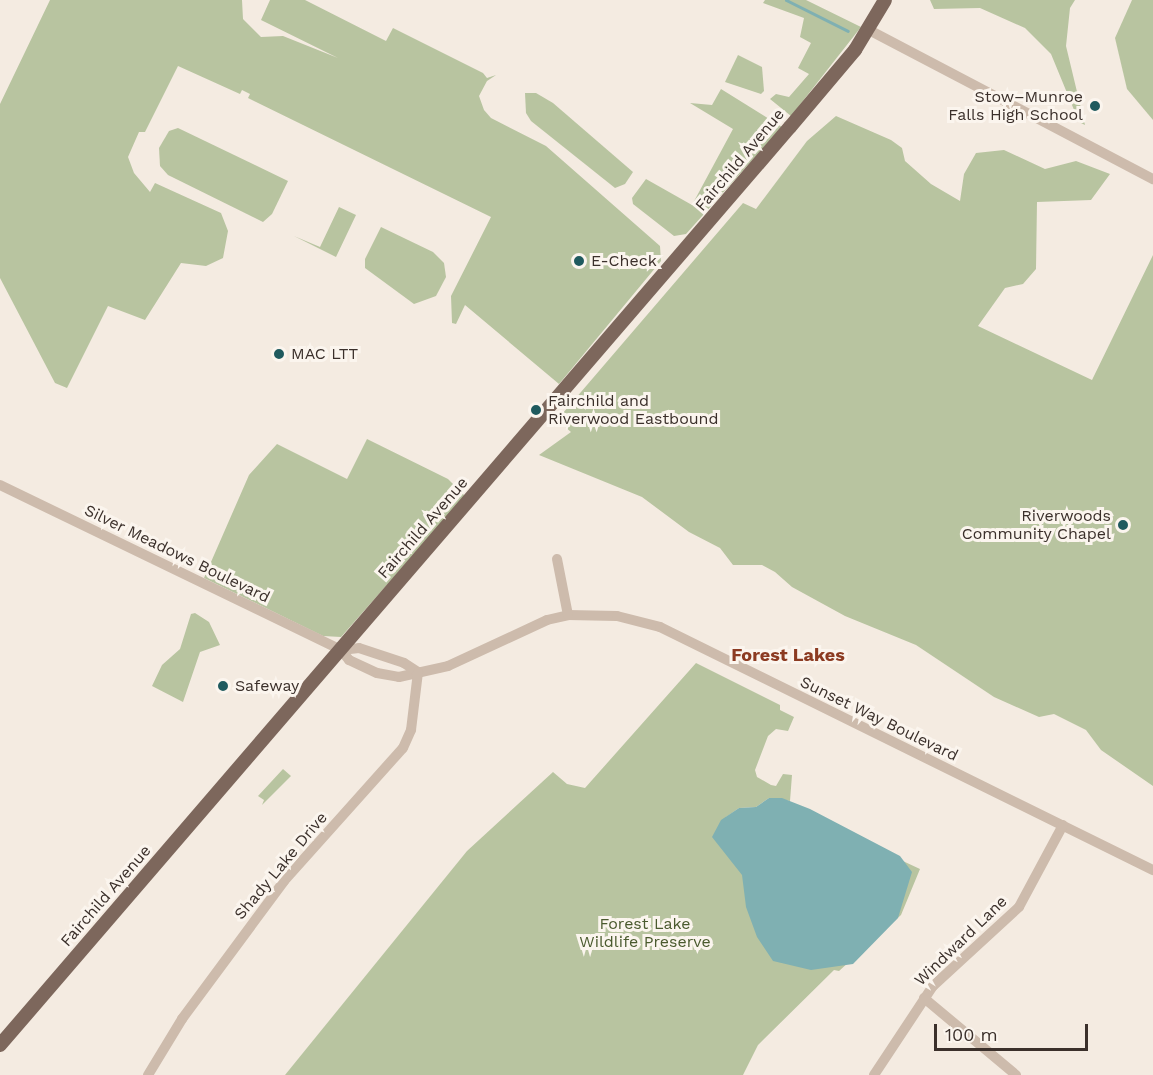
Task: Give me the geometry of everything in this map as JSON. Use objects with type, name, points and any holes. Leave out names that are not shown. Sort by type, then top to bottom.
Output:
[{"type":"main road","name":"Fairchild Avenue","points":[[0,1045],[869,30],[885,0]]},
{"type":"street","points":[[869,30],[1153,179]]},
{"type":"street","name":"Silver Meadows Boulevard","points":[[0,485],[340,650]]},
{"type":"street","points":[[557,559],[568,615]]},
{"type":"street","name":"Sunset Way Boulevard","points":[[418,672],[448,666],[547,620],[568,615],[617,616],[660,627],[1153,870]]},
{"type":"street","points":[[340,650],[359,648],[404,663],[418,672]]},
{"type":"street","name":"Shady Lake Drive","points":[[148,1075],[182,1019],[284,881],[403,748],[411,729],[418,672]]},
{"type":"street","name":"Windward Lane","points":[[874,1075],[924,998],[1019,907],[1063,825]]},
{"type":"street","points":[[924,998],[1016,1075]]},
{"type":"green space","points":[[50,0],[242,0],[243,19],[261,37],[283,36],[338,58],[261,20],[270,0],[305,0],[386,41],[393,28],[483,73],[487,78],[496,75],[487,81],[479,96],[484,110],[491,118],[546,146],[660,246],[661,261],[559,384],[465,305],[456,324],[452,323],[451,296],[491,217],[248,98],[250,94],[242,90],[240,94],[178,66],[145,132],[139,132],[128,157],[134,173],[150,192],[155,183],[221,213],[228,231],[223,258],[206,266],[181,263],[145,320],[108,306],[67,388],[55,383],[0,278],[0,104]]},
{"type":"green space","points":[[765,0],[806,0],[861,27],[791,116],[770,99],[776,94],[789,97],[809,74],[798,68],[811,43],[800,37],[804,18],[763,3]]},
{"type":"green space","points":[[930,0],[1075,0],[1070,8],[1066,46],[1085,125],[1079,122],[1051,54],[1025,28],[980,8],[934,9]]},
{"type":"green space","points":[[1132,0],[1153,0],[1153,120],[1127,89],[1115,38]]},
{"type":"green space","points":[[738,55],[762,67],[764,91],[761,94],[725,82]]},
{"type":"green space","points":[[721,89],[782,127],[686,234],[674,236],[633,204],[632,198],[646,179],[692,205],[733,129],[690,103],[712,105]]},
{"type":"green space","points":[[525,93],[536,93],[553,103],[633,172],[625,184],[615,188],[531,121],[526,113]]},
{"type":"green space","points":[[836,116],[891,140],[902,148],[905,161],[931,184],[960,201],[964,174],[976,153],[1004,150],[1045,169],[1076,161],[1110,174],[1091,200],[1037,202],[1036,269],[1023,284],[1005,288],[978,326],[1092,380],[1153,255],[1153,786],[1101,750],[1086,730],[1054,714],[1039,717],[994,697],[916,645],[845,616],[792,587],[775,572],[762,565],[733,565],[720,548],[689,532],[642,497],[539,455],[571,432],[557,420],[743,203],[756,209],[807,141]]},
{"type":"green space","points":[[178,128],[288,181],[272,214],[263,222],[168,175],[160,166],[159,148],[169,131]]},
{"type":"green space","points":[[339,207],[356,215],[336,257],[294,236],[320,247]]},
{"type":"green space","points":[[381,227],[433,252],[444,263],[446,277],[436,296],[414,304],[365,268],[365,259]]},
{"type":"green space","points":[[367,439],[448,479],[465,496],[341,637],[323,636],[204,578],[249,475],[277,444],[347,479]]},
{"type":"green space","points":[[195,613],[209,622],[220,645],[200,652],[183,702],[152,686],[162,665],[180,649],[191,614]]},
{"type":"green space","name":"Forest Lake Wildlife Preserve","points":[[696,663],[780,705],[780,710],[794,717],[788,731],[776,729],[768,736],[755,770],[757,777],[776,786],[783,774],[792,775],[790,801],[769,798],[756,807],[739,808],[726,817],[735,822],[772,800],[920,869],[901,915],[839,971],[834,970],[758,1045],[743,1075],[285,1075],[467,851],[553,772],[567,784],[585,788]]},
{"type":"green space","points":[[283,769],[291,776],[262,805],[264,800],[258,796]]},
{"type":"water","points":[[769,798],[782,798],[810,809],[900,856],[912,872],[898,918],[853,964],[811,970],[773,961],[757,937],[746,907],[742,875],[712,837],[721,820],[739,808],[756,807]]},
{"type":"waterway","points":[[786,0],[848,31]]},
{"type":"place","name":"Stow–Munroe Falls High School","points":[[1095,106]]},
{"type":"place","name":"E-Check","points":[[579,261]]},
{"type":"place","name":"MAC LTT","points":[[279,354]]},
{"type":"place","name":"Fairchild and Riverwood Eastbound","points":[[536,410]]},
{"type":"place","name":"Riverwoods Community Chapel","points":[[1123,525]]},
{"type":"place","name":"Safeway","points":[[223,686]]},
{"type":"district","name":"Forest Lakes","points":[[788,655]]}]
